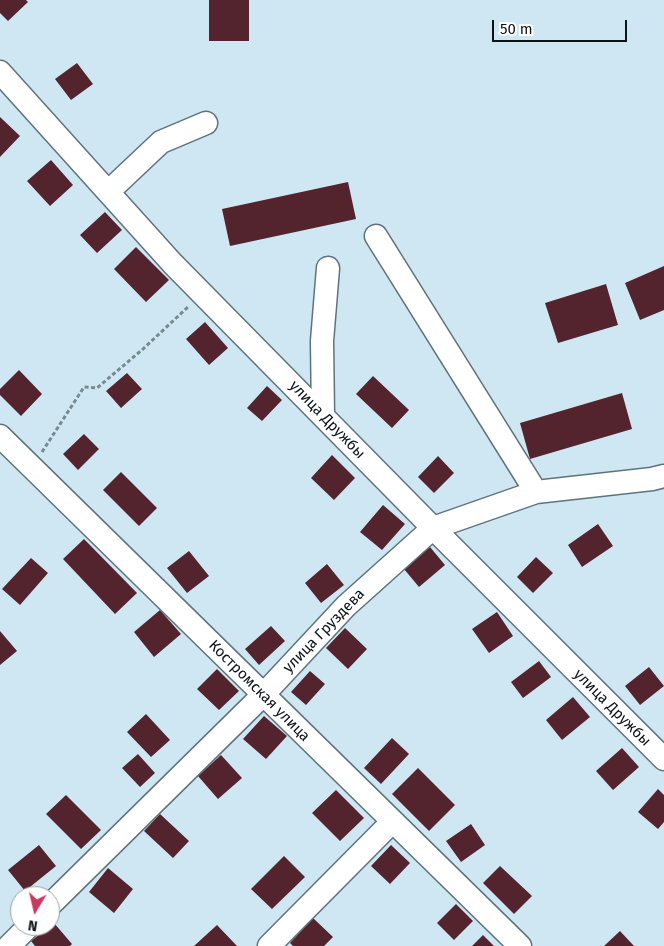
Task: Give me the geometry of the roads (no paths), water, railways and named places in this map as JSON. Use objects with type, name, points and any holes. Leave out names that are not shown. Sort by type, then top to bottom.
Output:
[{"type":"street","name":"улица Дружбы","points":[[0,72],[202,293],[664,759]]},
{"type":"street","points":[[108,192],[161,142],[206,123]]},
{"type":"street","points":[[376,236],[536,492]]},
{"type":"street","points":[[323,416],[322,341],[328,268]]},
{"type":"street","name":"Костромская улица","points":[[0,436],[520,946]]},
{"type":"street","name":"улица Груздева","points":[[60,895],[263,695],[346,606],[433,528],[536,492],[664,476]]},
{"type":"street","points":[[269,946],[392,822]]},
{"type":"street","points":[[9,946],[19,936]]}]
